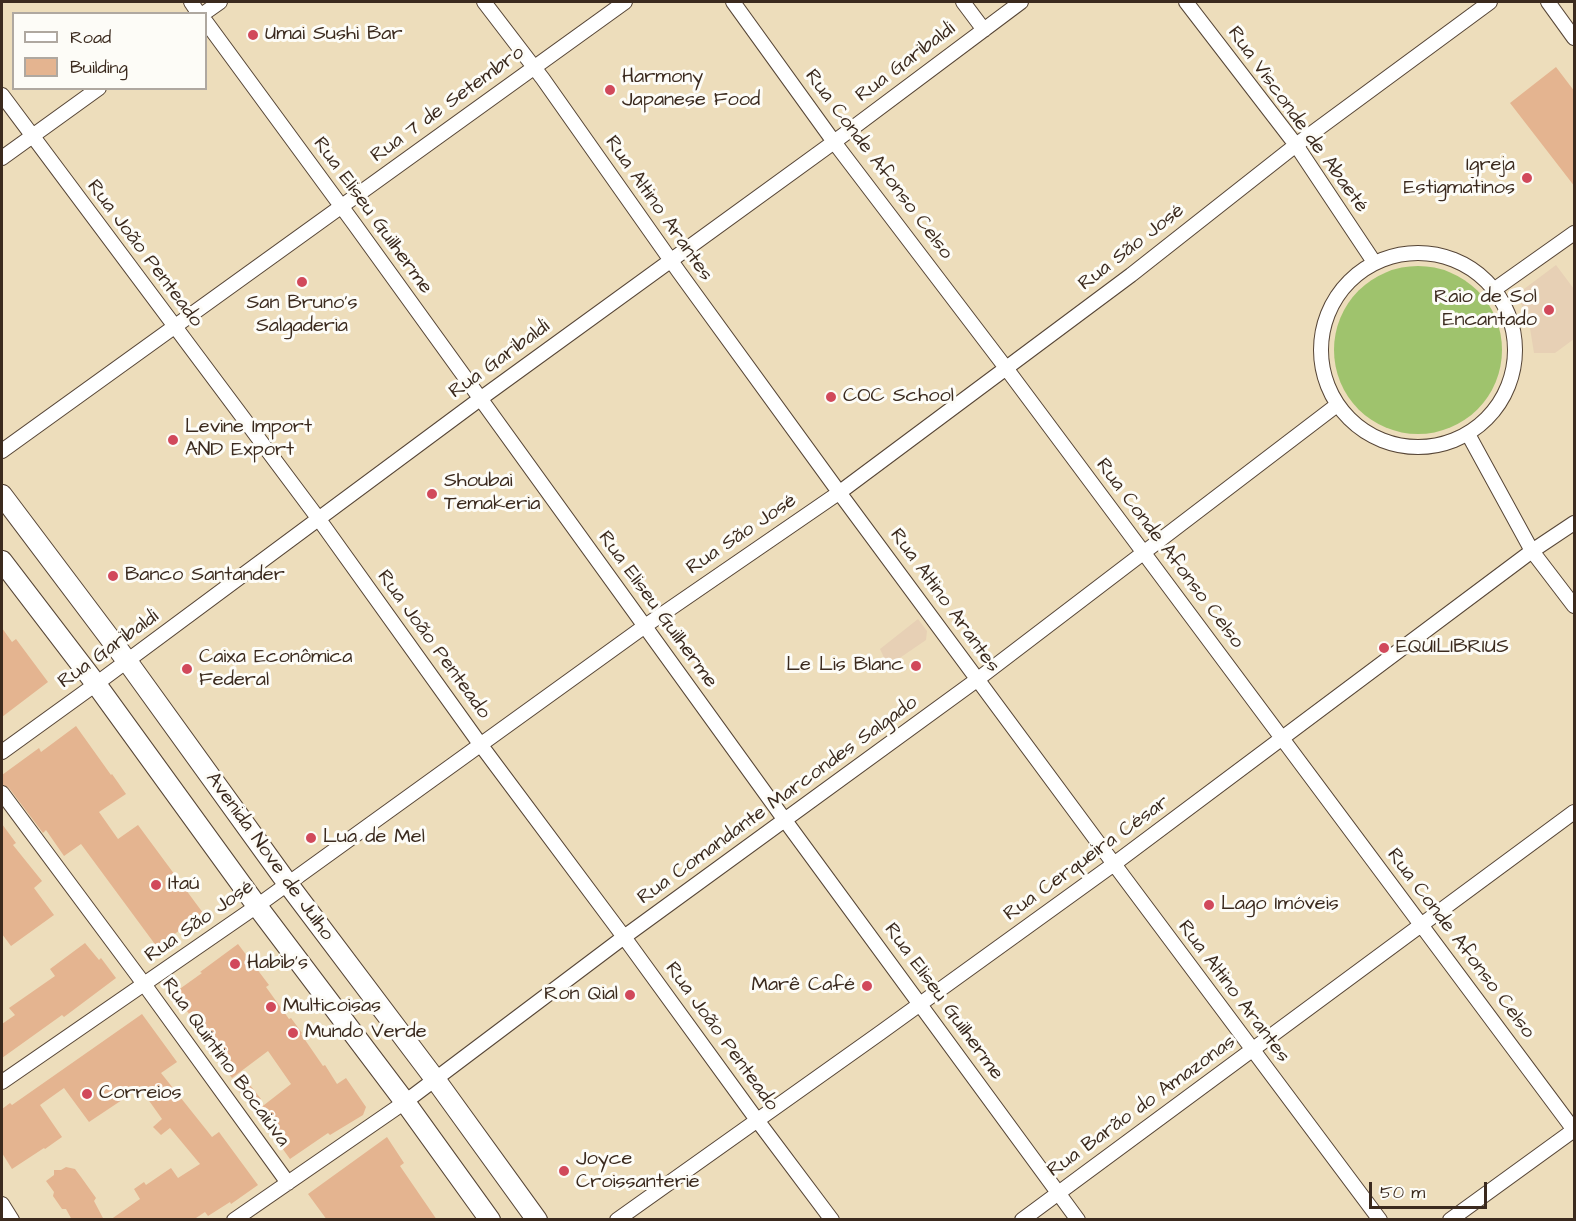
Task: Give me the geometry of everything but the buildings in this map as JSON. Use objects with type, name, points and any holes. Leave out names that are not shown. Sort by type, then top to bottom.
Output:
[{"type":"main road","name":"Avenida Nove de Julho","points":[[2,495],[127,661],[288,885],[435,1079],[537,1220]]},
{"type":"main road","name":"Avenida Nove de Julho","points":[[2,561],[96,684],[490,1220]]},
{"type":"street","points":[[204,12],[220,2]]},
{"type":"street","name":"Rua Altino Arantes","points":[[484,2],[840,492],[1380,1220]]},
{"type":"street","name":"Rua 7 de Setembro","points":[[2,452],[626,2]]},
{"type":"street","name":"Rua Conde Afonso Celso","points":[[733,2],[834,142],[1006,368],[1574,1130]]},
{"type":"street","points":[[963,2],[984,30]]},
{"type":"street","name":"Rua Garibaldi","points":[[2,752],[480,399],[834,142],[1021,2]]},
{"type":"street","name":"Rua Visconde de Abaeté","points":[[1186,2],[1296,145],[1374,262]]},
{"type":"street","name":"Rua São José","points":[[2,1082],[288,885],[645,626],[840,492],[1131,275],[1296,145],[1490,2]]},
{"type":"street","points":[[1548,2],[1575,38]]},
{"type":"street","name":"Rua Eliseu Guilherme","points":[[207,23],[1078,1220]]},
{"type":"street","points":[[2,158],[96,90]]},
{"type":"street","name":"Rua João Penteado","points":[[2,95],[318,518],[480,744],[832,1220]]},
{"type":"street","points":[[1495,289],[1575,233]]},
{"type":"street","points":[[1406,253],[1439,255],[1470,267],[1495,289],[1509,313],[1516,341],[1515,369],[1505,396],[1489,418],[1468,434],[1439,446],[1410,447],[1382,441],[1357,426],[1337,405],[1325,380],[1320,353],[1323,325],[1334,300],[1352,278],[1374,262],[1406,253]]},
{"type":"street","name":"Rua Comandante Marcondes Salgado","points":[[234,1220],[405,1102],[624,937],[978,679],[1337,405]]},
{"type":"street","points":[[1468,434],[1532,551],[1575,606]]},
{"type":"street","name":"Rua Cerqueira César","points":[[617,1220],[1114,864],[1532,551],[1575,523]]},
{"type":"street","name":"Rua Quintino Bocaiúva","points":[[2,793],[288,1183]]},
{"type":"street","name":"Rua Barão do Amazonas","points":[[1022,1220],[1575,812]]},
{"type":"street","points":[[1450,1220],[1574,1130]]},
{"type":"street","points":[[2,1204],[12,1220]]},
{"type":"shaded area","name":"Raio de Sol Encantado","points":[[1556,265],[1574,289],[1574,339],[1555,353],[1534,353],[1529,322],[1518,297],[1520,292]]},
{"type":"shaded area","points":[[918,619],[927,631],[926,640],[888,666],[880,649]]},
{"type":"green space","points":[[1418,266],[1434,267],[1450,272],[1478,290],[1496,318],[1501,334],[1501,366],[1496,382],[1478,410],[1450,428],[1434,433],[1418,434],[1402,433],[1386,428],[1358,410],[1340,382],[1335,366],[1334,350],[1335,334],[1340,318],[1358,290],[1386,272],[1402,267]]},
{"type":"place","name":"Umai Sushi Bar","points":[[253,35]]},
{"type":"place","name":"Harmony Japanese Food","points":[[610,90]]},
{"type":"place","name":"Igreja Estigmatinos","points":[[1527,178]]},
{"type":"place","name":"San Bruno's Salgaderia","points":[[302,282]]},
{"type":"place","name":"Raio de Sol Encantado","points":[[1549,310]]},
{"type":"place","name":"COC School","points":[[831,397]]},
{"type":"place","name":"Levine Import AND Export","points":[[173,440]]},
{"type":"place","name":"Shoubai Temakeria","points":[[432,494]]},
{"type":"place","name":"Banco Santander","points":[[113,576]]},
{"type":"place","name":"EQUILIBRIUS","points":[[1384,648]]},
{"type":"place","name":"Le Lis Blanc","points":[[916,666]]},
{"type":"place","name":"Caixa Econômica Federal","points":[[187,669]]},
{"type":"place","name":"Lua de Mel","points":[[311,838]]},
{"type":"place","name":"Itaú","points":[[156,885]]},
{"type":"place","name":"Lago Imóveis","points":[[1209,905]]},
{"type":"place","name":"Habib's","points":[[235,964]]},
{"type":"place","name":"Marê Café","points":[[867,986]]},
{"type":"place","name":"Ron Qial","points":[[630,995]]},
{"type":"place","name":"Multicoisas","points":[[271,1007]]},
{"type":"place","name":"Mundo Verde","points":[[293,1033]]},
{"type":"place","name":"Correios","points":[[87,1094]]},
{"type":"place","name":"Joyce Croissanterie","points":[[564,1171]]}]
